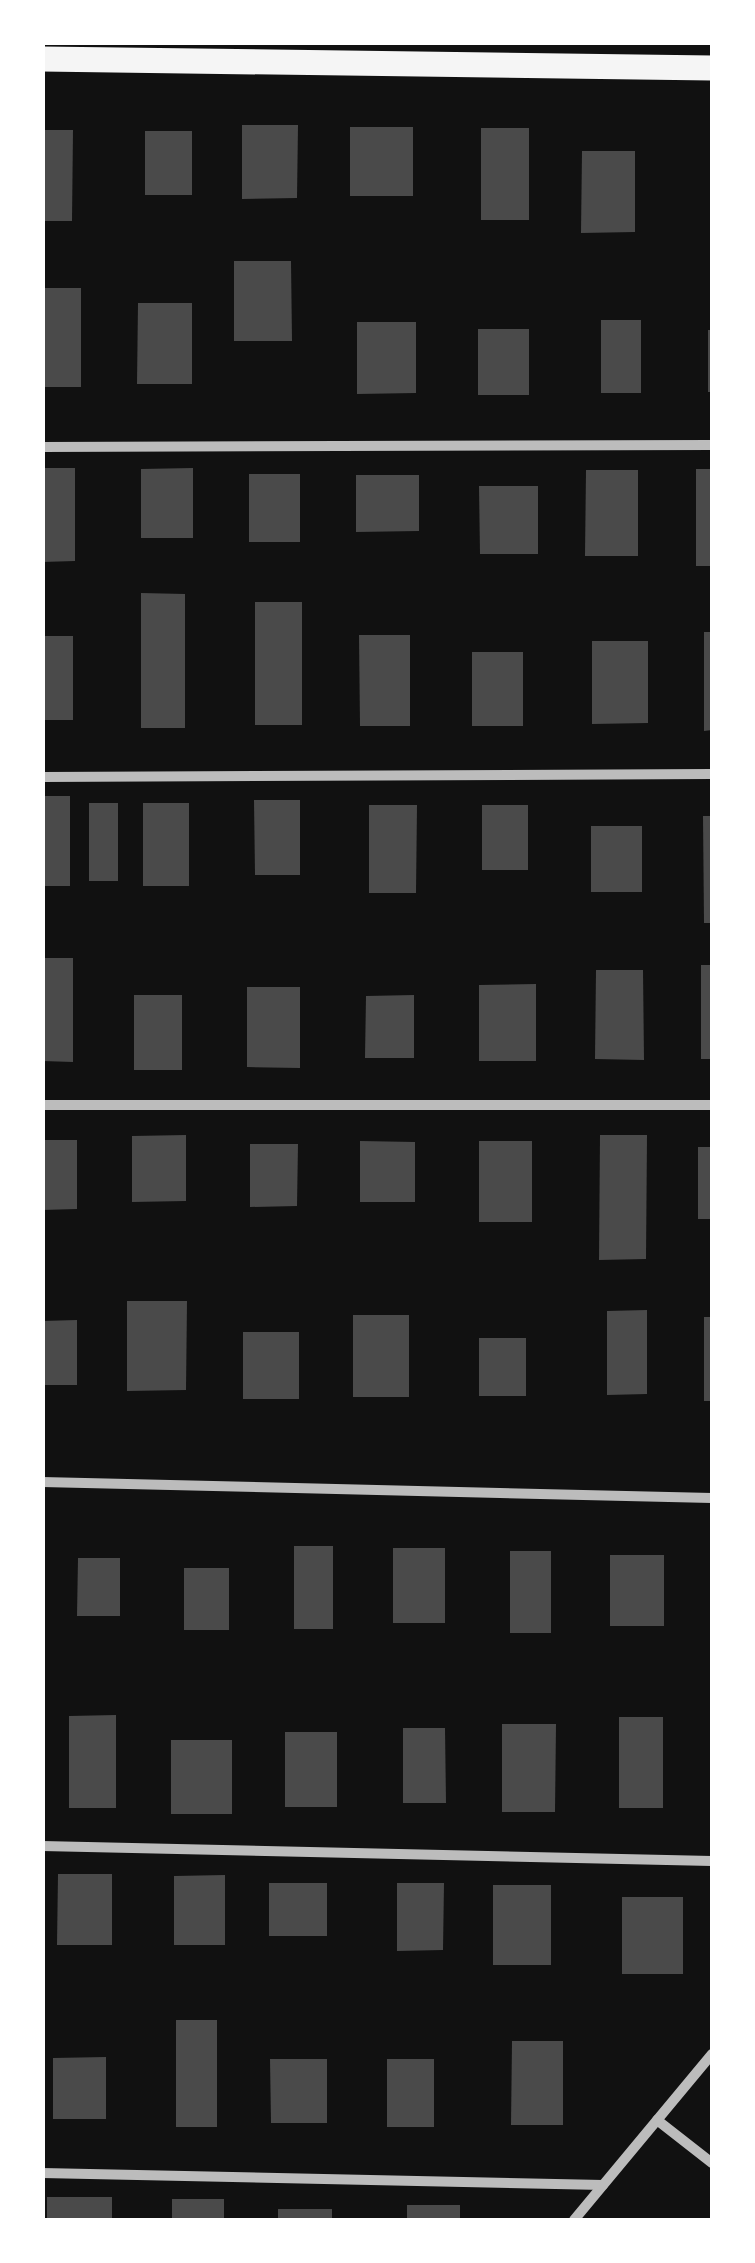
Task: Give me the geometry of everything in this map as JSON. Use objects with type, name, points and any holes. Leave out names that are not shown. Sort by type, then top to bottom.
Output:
[{"type":"main road","points":[[42,59],[712,68]]},
{"type":"street","points":[[42,447],[712,445]]},
{"type":"street","points":[[42,776],[712,774]]},
{"type":"street","points":[[42,1106],[712,1105]]},
{"type":"street","points":[[42,1482],[712,1498]]},
{"type":"street","points":[[42,1846],[712,1861]]},
{"type":"street","points":[[574,2220],[712,2054]]},
{"type":"street","points":[[658,2120],[712,2162]]},
{"type":"street","points":[[42,2174],[603,2185]]},
{"type":"building","points":[[242,125],[298,125],[297,198],[242,199]]},
{"type":"building","points":[[350,127],[413,127],[413,196],[350,196]]},
{"type":"building","points":[[481,128],[529,128],[529,220],[481,220]]},
{"type":"building","points":[[42,130],[73,130],[72,221],[42,221]]},
{"type":"building","points":[[145,131],[192,131],[192,195],[145,195]]},
{"type":"building","points":[[582,151],[635,151],[635,232],[581,233]]},
{"type":"building","points":[[234,261],[291,261],[292,341],[234,341]]},
{"type":"building","points":[[42,288],[81,288],[81,387],[42,387]]},
{"type":"building","points":[[138,303],[192,303],[192,384],[137,384]]},
{"type":"building","points":[[601,320],[641,320],[641,393],[601,393]]},
{"type":"building","points":[[357,322],[416,322],[416,393],[357,394]]},
{"type":"building","points":[[478,329],[529,329],[529,395],[478,395]]},
{"type":"building","points":[[708,330],[712,330],[712,392],[708,392]]},
{"type":"building","points":[[42,468],[75,468],[75,561],[42,562]]},
{"type":"building","points":[[193,468],[193,538],[141,538],[141,469]]},
{"type":"building","points":[[696,469],[712,469],[712,566],[696,566]]},
{"type":"building","points":[[586,470],[638,470],[638,556],[585,556]]},
{"type":"building","points":[[249,474],[300,474],[300,542],[249,542]]},
{"type":"building","points":[[356,475],[419,475],[419,531],[356,532]]},
{"type":"building","points":[[479,486],[538,486],[538,554],[480,554]]},
{"type":"building","points":[[141,593],[185,594],[185,728],[141,728]]},
{"type":"building","points":[[255,602],[302,602],[302,725],[255,725]]},
{"type":"building","points":[[704,632],[712,632],[712,730],[704,731]]},
{"type":"building","points":[[359,635],[410,635],[410,726],[360,726]]},
{"type":"building","points":[[42,636],[73,636],[73,720],[42,720]]},
{"type":"building","points":[[592,641],[648,641],[648,723],[592,724]]},
{"type":"building","points":[[472,652],[523,652],[523,726],[472,726]]},
{"type":"building","points":[[42,796],[70,796],[70,886],[42,886]]},
{"type":"building","points":[[254,800],[300,800],[300,875],[255,875]]},
{"type":"building","points":[[89,803],[118,803],[118,881],[89,881]]},
{"type":"building","points":[[143,803],[189,803],[189,886],[143,886]]},
{"type":"building","points":[[369,805],[417,805],[416,893],[369,893]]},
{"type":"building","points":[[482,805],[528,805],[528,870],[482,870]]},
{"type":"building","points":[[703,816],[712,816],[712,923],[704,923]]},
{"type":"building","points":[[591,826],[642,826],[642,892],[591,892]]},
{"type":"building","points":[[42,958],[73,958],[73,1062],[42,1061]]},
{"type":"building","points":[[701,965],[712,965],[712,1059],[701,1059]]},
{"type":"building","points":[[596,970],[643,970],[644,1060],[595,1059]]},
{"type":"building","points":[[536,984],[536,1061],[479,1061],[479,985]]},
{"type":"building","points":[[247,987],[300,987],[300,1068],[247,1067]]},
{"type":"building","points":[[134,995],[182,995],[182,1070],[134,1070]]},
{"type":"building","points":[[414,995],[414,1058],[365,1058],[366,996]]},
{"type":"building","points":[[186,1135],[186,1201],[132,1202],[132,1136]]},
{"type":"building","points":[[600,1135],[647,1135],[646,1259],[599,1260]]},
{"type":"building","points":[[42,1140],[77,1140],[77,1209],[42,1210]]},
{"type":"building","points":[[360,1141],[415,1142],[415,1202],[360,1202]]},
{"type":"building","points":[[479,1141],[532,1141],[532,1222],[479,1222]]},
{"type":"building","points":[[250,1144],[298,1144],[297,1206],[250,1207]]},
{"type":"building","points":[[698,1147],[712,1147],[712,1219],[698,1219]]},
{"type":"building","points":[[127,1301],[187,1301],[186,1390],[127,1391]]},
{"type":"building","points":[[647,1310],[647,1394],[607,1395],[607,1311]]},
{"type":"building","points":[[353,1315],[409,1315],[409,1397],[353,1397]]},
{"type":"building","points":[[704,1317],[712,1317],[712,1401],[704,1401]]},
{"type":"building","points":[[77,1320],[77,1385],[42,1385],[42,1321]]},
{"type":"building","points":[[243,1332],[299,1332],[299,1399],[243,1399]]},
{"type":"building","points":[[479,1338],[526,1338],[526,1396],[479,1396]]},
{"type":"building","points":[[294,1546],[333,1546],[333,1629],[294,1629]]},
{"type":"building","points":[[393,1548],[445,1548],[445,1623],[393,1623]]},
{"type":"building","points":[[510,1551],[551,1551],[551,1633],[510,1633]]},
{"type":"building","points":[[610,1555],[664,1555],[664,1626],[610,1626]]},
{"type":"building","points":[[78,1558],[120,1558],[120,1616],[77,1616]]},
{"type":"building","points":[[184,1568],[229,1568],[229,1630],[184,1630]]},
{"type":"building","points":[[116,1715],[116,1808],[69,1808],[69,1716]]},
{"type":"building","points":[[619,1717],[663,1717],[663,1808],[619,1808]]},
{"type":"building","points":[[502,1724],[556,1724],[555,1812],[502,1812]]},
{"type":"building","points":[[403,1728],[445,1728],[446,1803],[403,1803]]},
{"type":"building","points":[[285,1732],[337,1732],[337,1807],[285,1807]]},
{"type":"building","points":[[171,1740],[232,1740],[232,1814],[171,1814]]},
{"type":"building","points":[[58,1874],[112,1874],[112,1945],[57,1945]]},
{"type":"building","points":[[225,1875],[225,1945],[174,1945],[174,1876]]},
{"type":"building","points":[[269,1883],[327,1883],[327,1936],[269,1936]]},
{"type":"building","points":[[397,1883],[444,1883],[443,1950],[397,1951]]},
{"type":"building","points":[[493,1885],[551,1885],[551,1965],[493,1965]]},
{"type":"building","points":[[622,1897],[683,1897],[683,1974],[622,1974]]},
{"type":"building","points":[[176,2020],[217,2020],[217,2127],[176,2127]]},
{"type":"building","points":[[512,2041],[563,2041],[563,2125],[511,2125]]},
{"type":"building","points":[[106,2057],[106,2119],[53,2119],[53,2058]]},
{"type":"building","points":[[270,2059],[327,2059],[327,2123],[271,2123]]},
{"type":"building","points":[[387,2059],[434,2059],[434,2127],[387,2127]]},
{"type":"building","points":[[47,2197],[112,2197],[112,2220],[47,2220]]},
{"type":"building","points":[[172,2199],[224,2199],[224,2220],[172,2220]]},
{"type":"building","points":[[407,2205],[460,2205],[460,2220],[407,2220]]},
{"type":"building","points":[[278,2209],[332,2209],[332,2220],[278,2220]]}]
